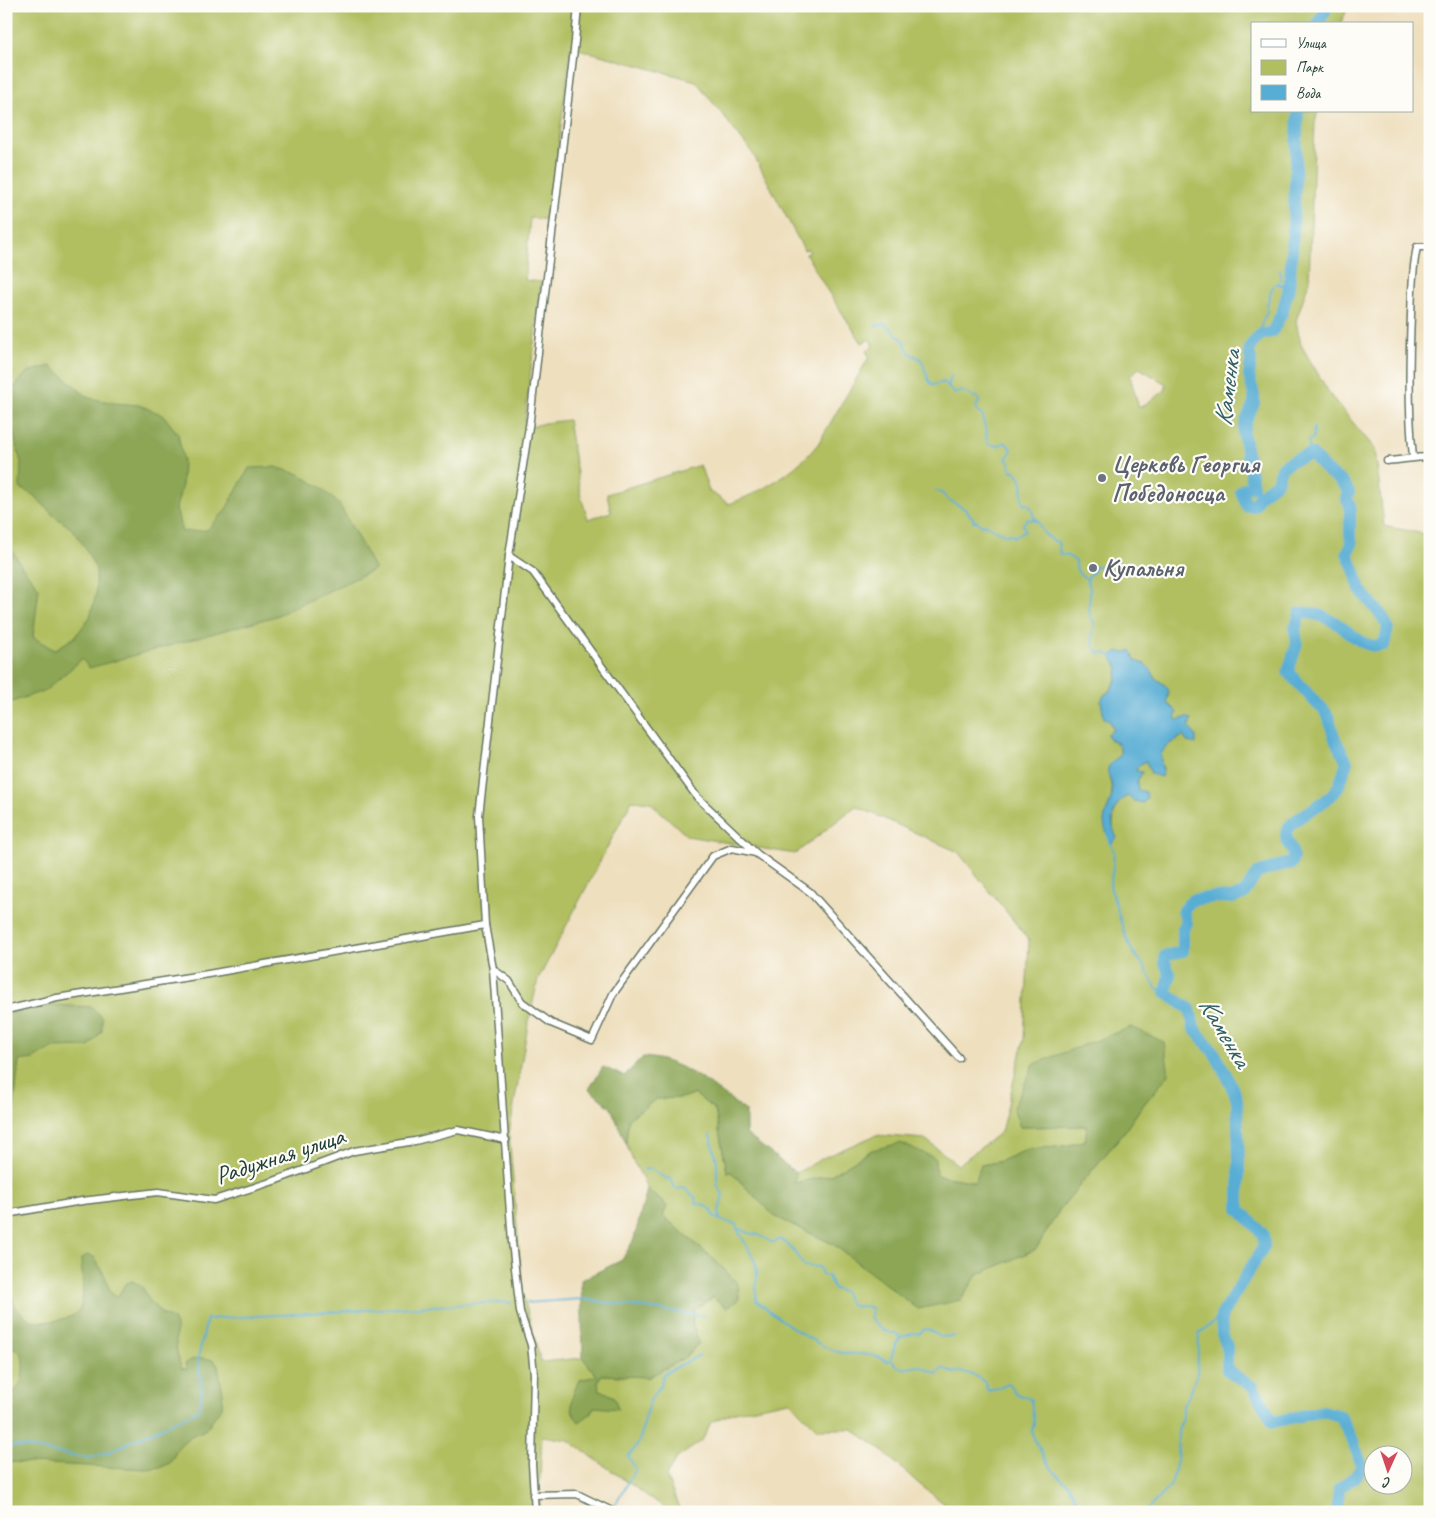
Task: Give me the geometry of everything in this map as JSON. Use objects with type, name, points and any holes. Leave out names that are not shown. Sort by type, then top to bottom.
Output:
[{"type":"street","points":[[535,1512],[532,1464],[534,1374],[531,1344],[520,1312],[512,1242],[492,969],[485,925],[479,816],[509,556],[530,420],[578,6]]},
{"type":"street","points":[[1413,457],[1410,428],[1409,356],[1413,264],[1417,247],[1430,247]]},
{"type":"street","points":[[1387,461],[1413,457],[1430,457]]},
{"type":"street","points":[[509,556],[533,572],[697,797],[757,854],[810,892],[959,1058]]},
{"type":"street","points":[[492,969],[509,981],[522,1002],[551,1022],[592,1040],[613,994],[713,856],[732,848],[757,854]]},
{"type":"street","points":[[6,1010],[57,998],[208,974],[485,925]]},
{"type":"street","name":"Радужная улица","points":[[6,1214],[82,1201],[158,1192],[214,1200],[274,1181],[354,1151],[415,1141],[458,1130],[506,1140]]},
{"type":"street","points":[[533,1495],[577,1494],[614,1512]]},
{"type":"green space","points":[[6,6],[1349,6],[1341,22],[1251,22],[1251,112],[1318,112],[1315,123],[1309,281],[1296,321],[1301,345],[1331,396],[1375,449],[1384,526],[1430,535],[1430,1512],[955,1512],[919,1484],[879,1448],[852,1429],[817,1429],[789,1401],[735,1412],[711,1422],[702,1441],[677,1458],[666,1476],[681,1512],[672,1512],[568,1440],[542,1436],[539,1497],[541,1512],[6,1512]],"holes":[[[571,47],[696,81],[753,154],[804,250],[808,249],[810,252],[806,254],[827,290],[862,343],[870,339],[873,347],[866,350],[869,357],[818,444],[778,480],[729,504],[709,491],[700,465],[607,494],[611,512],[588,519],[581,497],[568,420],[544,423],[524,429],[541,282],[525,280],[530,218],[549,220]],[[1139,368],[1166,384],[1165,391],[1139,408],[1130,376]],[[1133,656],[1136,661],[1145,664],[1152,671],[1155,678],[1165,685],[1168,696],[1167,703],[1177,712],[1175,718],[1178,721],[1187,718],[1189,727],[1196,736],[1183,736],[1168,745],[1161,752],[1160,762],[1164,770],[1148,767],[1146,761],[1139,765],[1135,771],[1142,772],[1137,782],[1138,791],[1122,799],[1115,808],[1111,844],[1105,817],[1111,798],[1109,778],[1119,760],[1120,751],[1114,741],[1107,735],[1113,730],[1104,695],[1110,690],[1115,680],[1118,668],[1115,663]],[[632,800],[650,802],[687,836],[795,854],[856,806],[958,852],[1029,940],[1024,1039],[1001,1132],[958,1165],[925,1139],[876,1135],[827,1156],[796,1173],[794,1184],[831,1175],[872,1150],[935,1175],[976,1182],[981,1165],[998,1162],[1029,1149],[1065,1146],[1085,1141],[1088,1126],[1020,1127],[1140,1109],[1124,1132],[1060,1209],[1036,1249],[977,1275],[961,1300],[867,1268],[833,1244],[774,1216],[731,1172],[727,1172],[715,1110],[695,1094],[680,1098],[656,1099],[628,1119],[626,1143],[633,1161],[647,1189],[667,1206],[663,1216],[719,1264],[738,1284],[739,1300],[713,1297],[694,1310],[692,1323],[699,1343],[649,1377],[601,1375],[598,1382],[599,1389],[614,1397],[594,1407],[589,1415],[597,1376],[583,1358],[541,1362],[523,1295],[509,1134],[529,1019],[538,980]]]},
{"type":"green space","points":[[51,366],[89,398],[139,405],[163,415],[178,434],[183,459],[182,485],[176,508],[182,532],[207,530],[225,511],[249,468],[275,467],[299,474],[320,487],[339,504],[375,569],[276,616],[89,668],[82,659],[46,690],[6,704],[6,541],[23,568],[39,588],[33,637],[54,650],[75,637],[90,617],[96,594],[96,569],[86,549],[72,529],[52,514],[35,496],[20,488],[21,462],[8,415],[11,391],[27,372]]},
{"type":"green space","points":[[55,1005],[92,1007],[102,1017],[102,1031],[89,1047],[53,1048],[33,1059],[19,1061],[13,1116],[6,1123],[6,1014]]},
{"type":"green space","points":[[1131,1027],[1164,1042],[1169,1074],[1060,1209],[1036,1249],[977,1275],[961,1300],[918,1309],[833,1244],[774,1216],[731,1172],[727,1172],[715,1110],[695,1094],[680,1098],[656,1099],[628,1119],[626,1143],[611,1108],[589,1089],[603,1067],[624,1076],[643,1057],[658,1059],[685,1069],[746,1111],[746,1134],[796,1173],[794,1183],[831,1175],[872,1150],[900,1143],[935,1158],[936,1175],[975,1182],[981,1165],[998,1162],[1029,1149],[1065,1146],[1085,1141],[1087,1126],[1020,1127],[1013,1108],[1034,1064]]},
{"type":"green space","points":[[647,1189],[667,1206],[663,1216],[719,1264],[738,1284],[739,1300],[727,1308],[713,1297],[694,1310],[692,1323],[699,1343],[686,1357],[649,1377],[601,1375],[598,1382],[599,1389],[614,1397],[618,1409],[594,1407],[589,1415],[579,1422],[575,1417],[572,1407],[576,1386],[579,1380],[597,1376],[583,1358],[581,1280],[622,1260],[634,1239]]},
{"type":"green space","points":[[87,1255],[94,1257],[105,1276],[110,1292],[117,1298],[125,1284],[132,1281],[143,1288],[148,1298],[161,1314],[173,1319],[176,1326],[176,1348],[181,1368],[187,1370],[185,1364],[199,1358],[214,1360],[218,1366],[223,1393],[222,1407],[205,1430],[191,1436],[180,1445],[170,1463],[162,1467],[146,1469],[10,1462],[6,1460],[6,1394],[17,1389],[22,1379],[23,1366],[22,1354],[6,1342],[6,1266],[9,1269],[12,1296],[18,1310],[26,1317],[38,1322],[51,1321],[72,1316],[80,1309],[83,1291],[81,1259]]},
{"type":"water","points":[[1131,650],[1136,661],[1145,664],[1152,671],[1155,678],[1165,685],[1169,691],[1167,703],[1177,712],[1175,718],[1178,720],[1187,717],[1191,720],[1189,727],[1196,736],[1196,744],[1187,742],[1183,736],[1168,745],[1161,755],[1161,777],[1151,774],[1146,761],[1139,765],[1136,771],[1142,772],[1137,782],[1138,790],[1146,792],[1147,798],[1143,803],[1134,801],[1128,796],[1118,804],[1112,820],[1117,838],[1111,844],[1104,822],[1112,792],[1108,769],[1111,763],[1120,756],[1120,748],[1118,743],[1110,740],[1107,734],[1113,730],[1110,721],[1104,718],[1101,701],[1116,681],[1118,668],[1111,656],[1118,651],[1124,653]]},
{"type":"waterway","name":"Каменка","points":[[1318,22],[1325,12],[1326,6]]},
{"type":"waterway","name":"Каменка","points":[[1298,112],[1289,288],[1282,313],[1272,332],[1260,335],[1249,351],[1251,360],[1249,376],[1254,403],[1243,432],[1253,486],[1241,491],[1247,506],[1254,506],[1259,496],[1277,482],[1281,468],[1293,460],[1311,454],[1315,457],[1325,469],[1344,484],[1349,492],[1346,498],[1350,505],[1350,535],[1352,544],[1347,553],[1360,590],[1382,616],[1388,627],[1384,645],[1369,645],[1327,618],[1312,613],[1300,613],[1295,629],[1297,643],[1288,672],[1327,714],[1335,740],[1347,762],[1342,779],[1333,794],[1294,821],[1287,830],[1286,837],[1293,856],[1291,864],[1285,864],[1257,873],[1244,894],[1232,898],[1215,897],[1192,900],[1183,910],[1187,923],[1183,929],[1183,951],[1165,956],[1165,963],[1170,974],[1166,993],[1190,1009],[1194,1028],[1215,1054],[1237,1099],[1239,1209],[1263,1234],[1264,1246],[1221,1316],[1222,1334],[1227,1346],[1227,1370],[1253,1387],[1273,1422],[1323,1411],[1340,1416],[1352,1439],[1362,1466],[1355,1477],[1339,1488],[1337,1510],[1340,1512]]},
{"type":"waterway","points":[[1278,284],[1280,270]]},
{"type":"waterway","points":[[1260,335],[1272,288],[1276,283],[1289,288]]},
{"type":"waterway","points":[[875,326],[885,324],[904,341],[909,353],[921,359],[929,381],[933,385],[944,382],[955,394],[964,392],[980,400],[976,407],[977,412],[984,418],[988,444],[997,446],[1005,442],[1012,450],[1006,459],[1010,463],[1011,471],[1014,470],[1021,480],[1024,505],[1026,503],[1030,506],[1034,518],[1037,519],[1044,534],[1058,542],[1060,555],[1066,555],[1076,561],[1078,572],[1086,578],[1090,589],[1089,606],[1091,618],[1095,625],[1094,647],[1099,653],[1105,653],[1113,657]]},
{"type":"waterway","points":[[948,388],[951,376]]},
{"type":"waterway","points":[[1311,454],[1308,441],[1313,438],[1314,428]]},
{"type":"waterway","points":[[936,490],[965,509],[973,518],[973,521],[977,521],[981,526],[984,524],[1006,535],[1011,534],[1013,537],[1025,531],[1023,524],[1027,519],[1037,521]]},
{"type":"waterway","points":[[1087,580],[1090,574],[1094,572],[1094,567],[1099,566]]},
{"type":"waterway","points":[[1107,834],[1114,851],[1110,886],[1124,932],[1132,951],[1142,963],[1157,989],[1161,989],[1166,993]]},
{"type":"waterway","points":[[710,1135],[717,1161],[717,1185],[723,1194],[719,1212],[720,1219]]},
{"type":"waterway","points":[[644,1170],[649,1168],[667,1179],[671,1178],[674,1187],[677,1189],[684,1188],[695,1197],[696,1203],[710,1209],[714,1217],[736,1224],[737,1228],[755,1235],[757,1234],[773,1243],[780,1239],[785,1242],[804,1266],[819,1267],[823,1276],[828,1276],[834,1289],[845,1292],[850,1305],[872,1309],[870,1319],[885,1331],[895,1333],[901,1337],[915,1333],[919,1334],[923,1329],[930,1330],[940,1337],[954,1336]]},
{"type":"waterway","points":[[737,1228],[756,1266],[756,1300],[794,1328],[825,1347],[841,1353],[875,1356],[887,1362],[891,1359]]},
{"type":"waterway","points":[[526,1303],[582,1299],[704,1316]]},
{"type":"waterway","points":[[6,1447],[19,1446],[87,1458],[104,1454],[199,1410],[202,1391],[198,1358],[207,1319],[511,1303]]},
{"type":"waterway","points":[[1145,1512],[1171,1485],[1177,1460],[1178,1430],[1183,1418],[1183,1405],[1189,1396],[1197,1373],[1199,1334],[1221,1316]]},
{"type":"waterway","points":[[901,1337],[893,1350],[891,1359],[899,1367],[917,1366],[937,1374],[942,1368],[954,1373],[962,1372],[975,1376],[986,1383],[986,1388],[989,1391],[1007,1384],[1016,1393],[1031,1400],[1034,1424],[1033,1436],[1045,1460],[1055,1473],[1068,1484],[1084,1512]]},
{"type":"waterway","points":[[611,1508],[614,1507],[636,1469],[628,1456],[638,1444],[648,1406],[655,1392],[661,1386],[663,1374],[700,1355]]},
{"type":"place","name":"Церковь Георгия Победоносца","points":[[1102,478]]},
{"type":"place","name":"Купальня","points":[[1093,568]]}]
